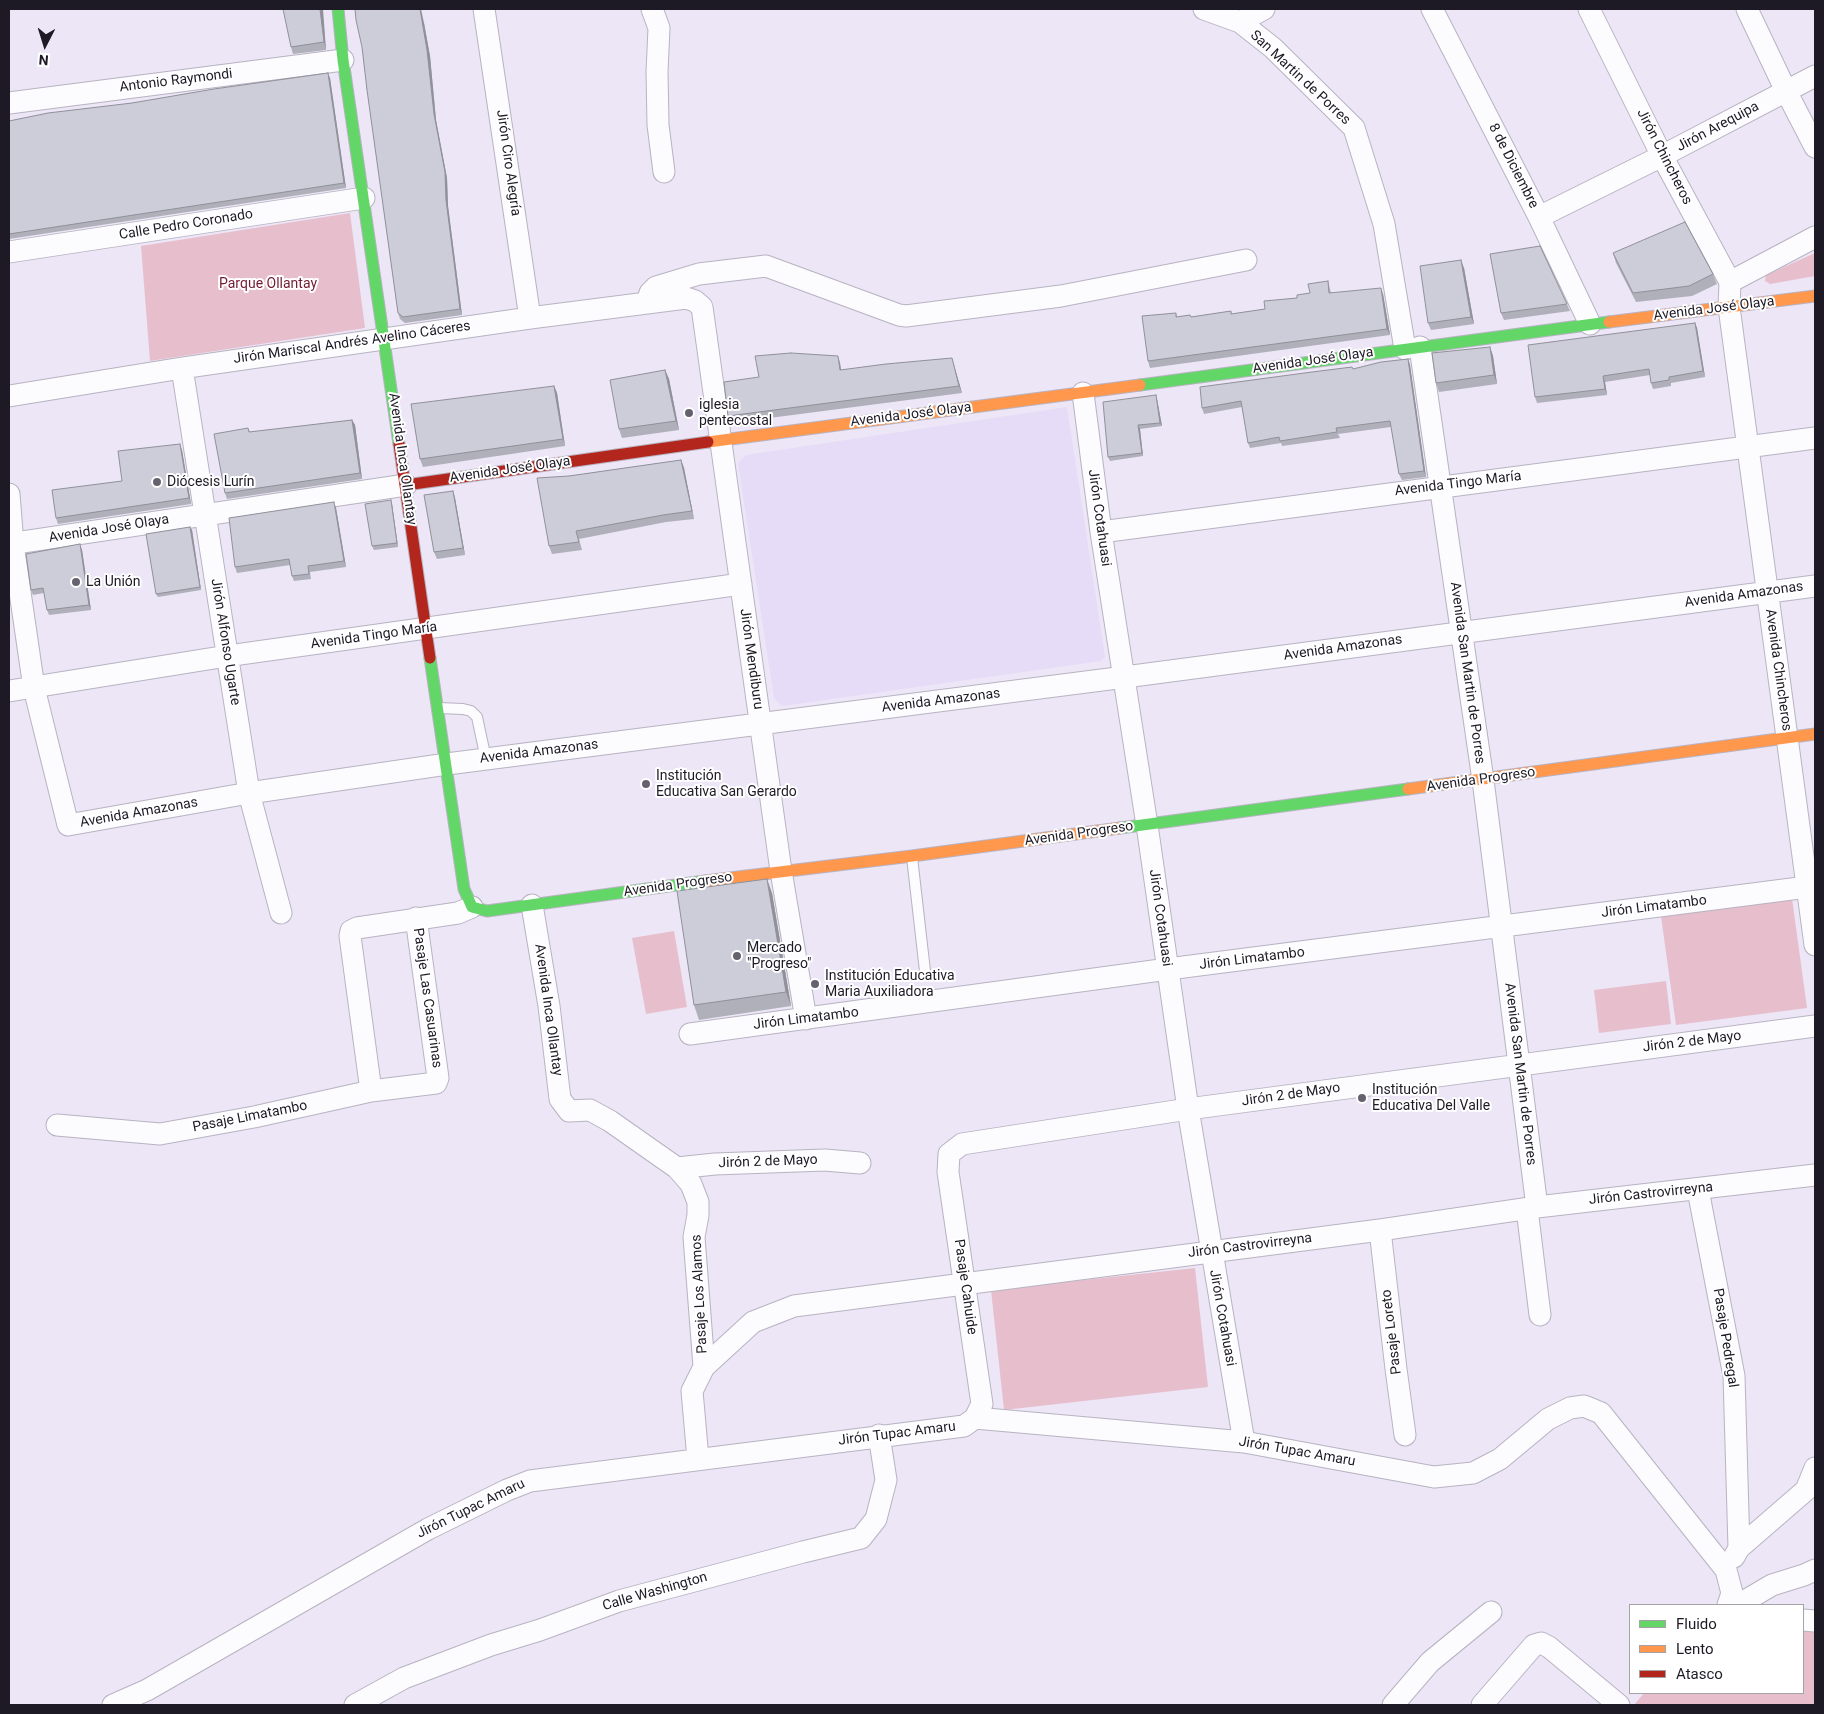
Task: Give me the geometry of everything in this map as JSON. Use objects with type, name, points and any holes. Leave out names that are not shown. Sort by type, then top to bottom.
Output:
[{"type":"street","name":"Avenida Inca Ollantay","points":[[338,9],[464,890],[472,907]]},
{"type":"street","name":"Jirón Ciro Alegría","points":[[484,9],[530,318]]},
{"type":"street","points":[[652,9],[659,28],[657,72],[658,124],[664,172]]},
{"type":"street","name":"San Martin de Porres","points":[[1204,9],[1240,22],[1273,48],[1354,128],[1384,224],[1414,357]]},
{"type":"street","points":[[1240,22],[1264,9]]},
{"type":"street","name":"8 de Diciembre","points":[[1432,9],[1539,217],[1590,324]]},
{"type":"street","name":"Jirón Chincheros","points":[[1589,9],[1662,156],[1730,282]]},
{"type":"street","points":[[1747,9],[1815,147]]},
{"type":"street","name":"Antonio Raymondi","points":[[9,103],[344,60]]},
{"type":"street","name":"Jirón Arequipa","points":[[1539,217],[1662,156],[1815,76]]},
{"type":"street","name":"Calle Pedro Coronado","points":[[9,252],[364,198]]},
{"type":"street","points":[[1729,307],[1730,282],[1815,237]]},
{"type":"street","points":[[647,302],[650,293],[656,286],[699,274],[766,266],[906,316],[1061,296],[1246,260]]},
{"type":"street","name":"Avenida José Olaya","points":[[11,544],[720,440],[1083,393],[1414,357],[1590,324],[1815,296]]},
{"type":"street","name":"Jirón Mariscal Andrés Avelino Cáceres","points":[[9,396],[384,338],[647,302],[686,298],[695,301]]},
{"type":"street","name":"Jirón Mendiburu","points":[[695,301],[702,307],[781,871],[806,1019]]},
{"type":"street","name":"Avenida Chincheros","points":[[1729,307],[1787,738],[1812,887],[1815,945]]},
{"type":"street","name":"Avenida San Martin de Porres","points":[[1414,357],[1432,466],[1428,486],[1462,632],[1483,780],[1519,1065],[1540,1315]]},
{"type":"street","name":"Jirón Alfonso Ugarte","points":[[182,368],[249,793],[280,913]]},
{"type":"street","name":"Jirón Cotahuasi","points":[[1083,393],[1100,532],[1125,677],[1188,1109],[1244,1442]]},
{"type":"street","name":"Avenida Tingo María","points":[[1100,532],[1428,486],[1815,438]]},
{"type":"street","points":[[9,494],[11,544],[34,688]]},
{"type":"street","name":"Avenida Tingo María","points":[[9,691],[228,656],[741,584]]},
{"type":"street","name":"Avenida Amazonas","points":[[34,688],[68,825],[249,793],[447,764],[1815,586]]},
{"type":"street","name":"Avenida Progreso","points":[[371,1091],[350,936],[351,931],[357,928],[458,913],[472,907],[487,911],[781,871],[1147,825],[1815,734]]},
{"type":"street","name":"Jirón Limatambo","points":[[690,1034],[1168,969],[1812,887]]},
{"type":"street","name":"Avenida Inca Ollantay","points":[[532,905],[549,1006],[560,1099],[569,1112]]},
{"type":"street","name":"Pasaje Las Casuarinas","points":[[416,918],[438,1078]]},
{"type":"street","name":"Jirón 2 de Mayo","points":[[949,1154],[962,1144],[1188,1109],[1815,1026]]},
{"type":"street","name":"Pasaje Limatambo","points":[[57,1125],[160,1134],[254,1117],[371,1091],[429,1085],[436,1083],[438,1078]]},
{"type":"street","name":"Pasaje Los Alamos","points":[[569,1112],[590,1110],[610,1121],[677,1168],[691,1184],[698,1202],[694,1237],[704,1367],[692,1391],[698,1459]]},
{"type":"street","name":"Pasaje Cahuide","points":[[949,1154],[948,1172],[982,1404],[975,1418]]},
{"type":"street","name":"Jirón 2 de Mayo","points":[[677,1168],[715,1164],[825,1160],[860,1163]]},
{"type":"street","name":"Jirón Castrovirreyna","points":[[704,1367],[753,1322],[794,1306],[1380,1230],[1532,1208],[1815,1175]]},
{"type":"street","name":"Pasaje Pedregal","points":[[1698,1190],[1734,1376],[1739,1548]]},
{"type":"street","name":"Pasaje Loreto","points":[[1380,1230],[1405,1435]]},
{"type":"street","name":"Jirón Tupac Amaru","points":[[113,1705],[147,1690],[428,1529],[507,1490],[530,1481],[964,1426],[975,1418],[1244,1442],[1434,1477],[1473,1473],[1500,1459],[1548,1419],[1570,1408],[1584,1406],[1601,1413],[1726,1570]]},
{"type":"street","name":"Calle Washington","points":[[355,1705],[404,1678],[491,1645],[540,1630],[619,1601],[861,1538],[876,1520],[886,1480],[879,1436]]},
{"type":"street","points":[[1728,1604],[1732,1593],[1726,1570],[1739,1548],[1806,1490],[1815,1468]]},
{"type":"street","points":[[1740,1604],[1772,1585],[1815,1570]]},
{"type":"street","points":[[1393,1705],[1430,1662],[1491,1612]]},
{"type":"street","points":[[1482,1705],[1534,1645],[1541,1644],[1549,1647],[1621,1705],[1632,1694]]},
{"type":"lane","points":[[438,708],[463,709],[471,711],[477,717],[486,759]]},
{"type":"lane","points":[[912,856],[925,971]]},
{"type":"shaded area","points":[[1067,407],[1105,657],[1101,661],[782,706],[774,698],[738,463],[746,455]]},
{"type":"green space","name":"Parque Ollantay","points":[[350,213],[365,328],[150,361],[141,246]]},
{"type":"green space","points":[[1815,253],[1815,276],[1770,284],[1765,281],[1766,275]]},
{"type":"green space","points":[[1791,891],[1807,1008],[1676,1025],[1660,909]]},
{"type":"green space","points":[[674,931],[687,1007],[646,1014],[632,938]]},
{"type":"green space","points":[[1666,981],[1671,1024],[1599,1033],[1594,990]]},
{"type":"green space","points":[[1195,1268],[1208,1387],[1004,1410],[991,1290]]},
{"type":"green space","points":[[1804,1626],[1815,1627],[1815,1705],[1634,1705],[1643,1694],[1804,1694]]},
{"type":"building","points":[[283,9],[320,9],[324,42],[291,47]]},
{"type":"building","points":[[355,9],[420,9],[427,50],[434,114],[445,172],[446,200],[460,309],[403,317],[398,313],[362,47]]},
{"type":"building","points":[[328,73],[344,183],[9,234],[9,121],[48,113],[132,103]]},
{"type":"building","points":[[1685,222],[1713,274],[1689,286],[1633,293],[1613,253]]},
{"type":"building","points":[[1540,246],[1567,304],[1501,313],[1490,254]]},
{"type":"building","points":[[1461,260],[1471,317],[1428,323],[1420,266]]},
{"type":"building","points":[[1328,281],[1329,293],[1381,288],[1387,329],[1148,361],[1142,316],[1176,313],[1176,317],[1190,315],[1191,317],[1231,311],[1231,314],[1265,309],[1264,301],[1297,298],[1297,295],[1310,293],[1308,284]]},
{"type":"building","points":[[1695,323],[1703,371],[1669,377],[1669,380],[1651,383],[1649,369],[1603,376],[1605,389],[1535,397],[1528,345]]},
{"type":"building","points":[[1490,347],[1494,375],[1436,383],[1432,353]]},
{"type":"building","points":[[791,353],[838,356],[840,370],[952,358],[959,386],[728,416],[724,382],[759,377],[755,356]]},
{"type":"building","points":[[1408,359],[1424,471],[1399,474],[1390,421],[1336,428],[1337,432],[1280,441],[1279,437],[1248,443],[1241,401],[1202,408],[1200,387],[1352,367],[1353,369],[1381,362]]},
{"type":"building","points":[[665,370],[676,421],[619,429],[610,380]]},
{"type":"building","points":[[554,386],[563,439],[420,459],[411,404]]},
{"type":"building","points":[[1156,395],[1160,423],[1138,425],[1142,453],[1108,457],[1103,402]]},
{"type":"building","points":[[352,420],[360,473],[225,493],[214,434],[248,428],[249,432]]},
{"type":"building","points":[[180,444],[189,498],[56,518],[52,490],[122,481],[118,451]]},
{"type":"building","points":[[681,460],[692,511],[576,531],[579,542],[549,546],[537,478],[569,476]]},
{"type":"building","points":[[453,491],[463,548],[434,552],[424,495]]},
{"type":"building","points":[[391,500],[397,543],[372,546],[365,504]]},
{"type":"building","points":[[334,502],[344,561],[308,566],[309,574],[292,576],[289,559],[235,567],[229,518]]},
{"type":"building","points":[[190,527],[200,587],[156,594],[146,534]]},
{"type":"building","points":[[80,544],[89,605],[47,610],[43,588],[31,590],[26,554]]},
{"type":"building","name":"Mercado \"Progreso\"","points":[[767,879],[786,992],[694,1005],[677,891]]},
{"type":"traffic: fast","points":[[338,9],[343,60],[399,444]]},
{"type":"traffic: fast","points":[[1140,385],[1609,322]]},
{"type":"traffic: fast","points":[[430,658],[464,889],[472,907],[487,911],[705,881]]},
{"type":"traffic: fast","points":[[1120,828],[1408,789]]},
{"type":"traffic: slow","points":[[1609,322],[1815,296]]},
{"type":"traffic: slow","points":[[708,442],[1140,385]]},
{"type":"traffic: slow","points":[[1408,789],[1815,734]]},
{"type":"traffic: slow","points":[[705,881],[1120,828]]},
{"type":"traffic: jam","points":[[406,485],[708,442]]},
{"type":"traffic: jam","points":[[399,444],[430,658]]},
{"type":"place","name":"iglesia pentecostal","points":[[689,413]]},
{"type":"place","name":"Diócesis Lurín","points":[[157,482]]},
{"type":"place","name":"La Unión","points":[[76,582]]},
{"type":"place","name":"Institución Educativa San Gerardo","points":[[646,784]]},
{"type":"place","name":"Mercado \"Progreso\"","points":[[737,956]]},
{"type":"place","name":"Institución Educativa Maria Auxiliadora","points":[[815,984]]},
{"type":"place","name":"Institución Educativa Del Valle","points":[[1362,1098]]}]
